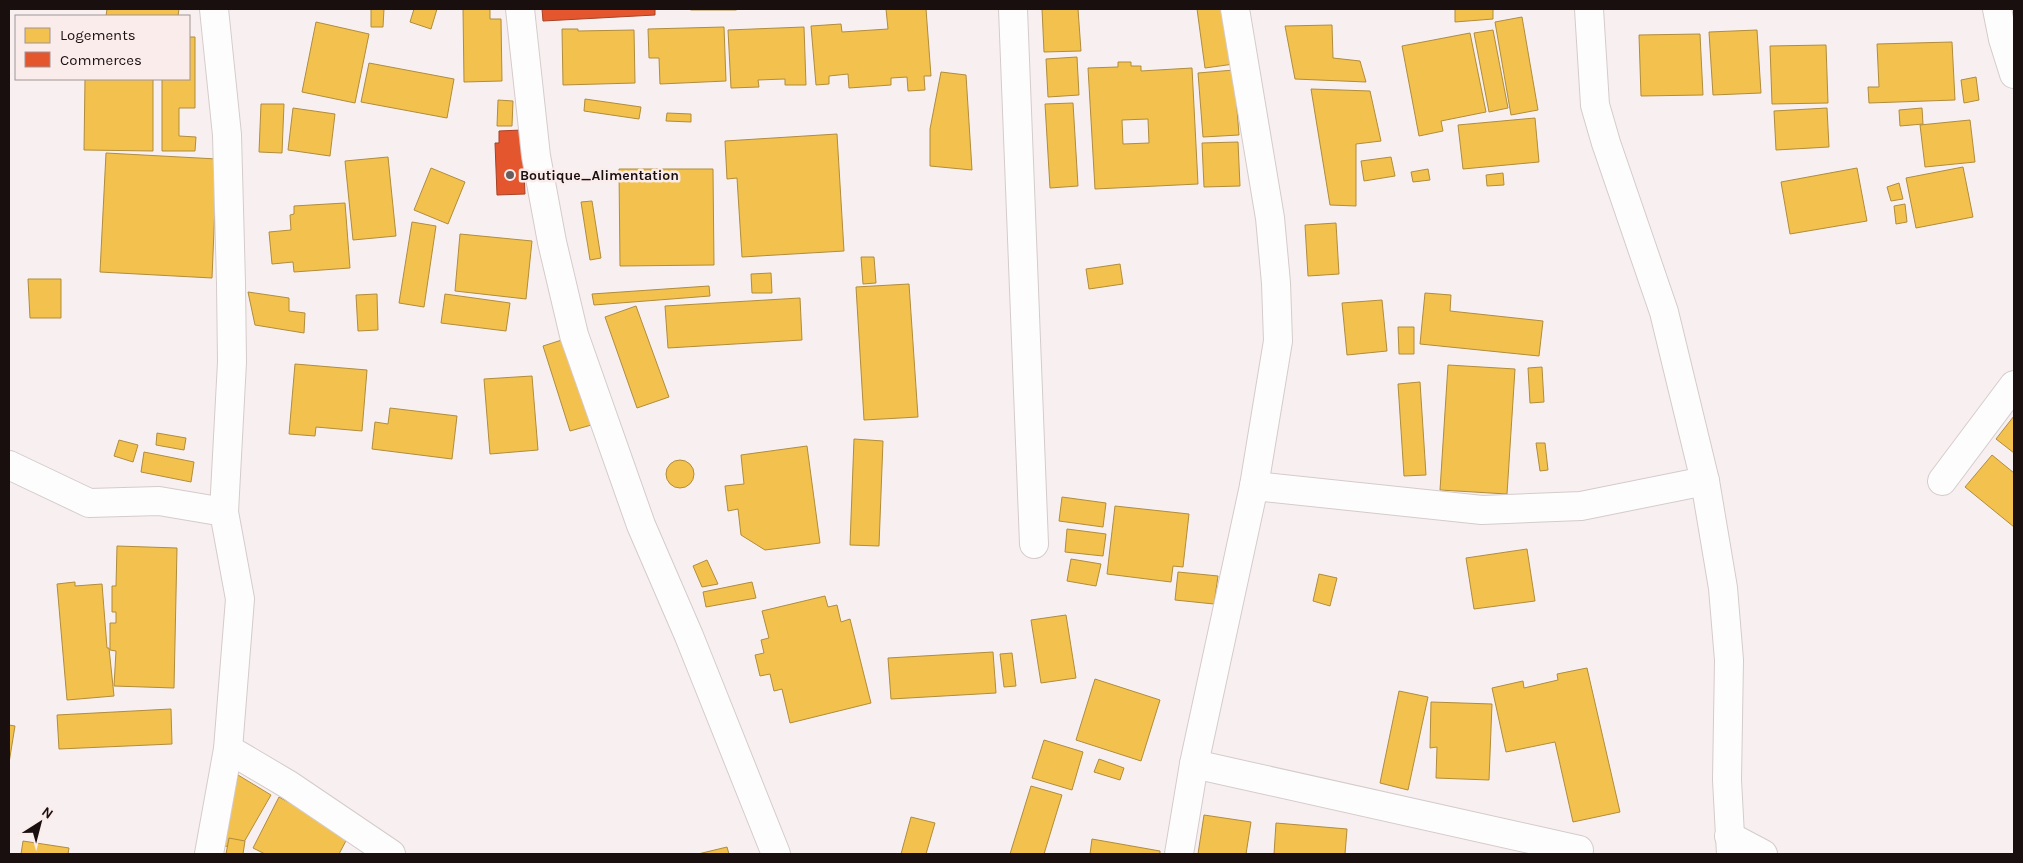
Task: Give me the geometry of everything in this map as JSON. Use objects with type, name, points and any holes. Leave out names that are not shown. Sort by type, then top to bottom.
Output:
[{"type":"street","points":[[209,854],[228,749],[240,599],[224,512],[232,362],[231,283],[227,135],[214,9]]},
{"type":"street","points":[[520,9],[536,156],[552,242],[574,335],[641,524],[689,636],[776,854]]},
{"type":"street","points":[[1013,9],[1034,544]]},
{"type":"street","points":[[1179,854],[1194,764],[1254,486],[1278,341],[1276,283],[1270,218],[1235,9]]},
{"type":"street","points":[[1589,9],[1595,105],[1606,143],[1664,312],[1706,481],[1723,588],[1729,660],[1727,780],[1730,845],[1763,854]]},
{"type":"street","points":[[1997,9],[2003,39],[2014,74]]},
{"type":"street","points":[[1942,481],[2014,385]]},
{"type":"street","points":[[9,465],[89,504],[159,500],[224,512]]},
{"type":"street","points":[[1254,486],[1482,510],[1581,506],[1706,481]]},
{"type":"street","points":[[228,749],[289,785],[391,854]]},
{"type":"street","points":[[1194,764],[1580,850]]},
{"type":"building: Logements","points":[[107,9],[179,9],[178,15],[106,15]]},
{"type":"building: Logements","points":[[371,9],[384,9],[383,27],[371,27]]},
{"type":"building: Logements","points":[[414,9],[437,9],[431,29],[410,22]]},
{"type":"building: Logements","points":[[463,9],[490,9],[490,19],[501,19],[502,81],[464,82]]},
{"type":"building: Logements","points":[[736,9],[736,10],[691,10]]},
{"type":"building: Logements","points":[[886,9],[926,9],[931,76],[924,76],[925,90],[908,91],[907,77],[891,78],[891,85],[849,88],[848,74],[829,76],[829,84],[816,85],[811,26],[841,24],[842,32],[888,29]]},
{"type":"building: Logements","points":[[1042,9],[1078,9],[1081,51],[1044,52]]},
{"type":"building: Logements","points":[[1197,9],[1226,9],[1234,64],[1205,68]]},
{"type":"building: Logements","points":[[1455,9],[1493,9],[1493,19],[1455,22]]},
{"type":"building: Logements","points":[[1522,17],[1538,110],[1511,115],[1495,22]]},
{"type":"building: Logements","points":[[316,22],[369,34],[355,103],[302,92]]},
{"type":"building: Logements","points":[[1332,25],[1333,58],[1360,61],[1366,82],[1295,79],[1285,26]]},
{"type":"building: Logements","points":[[724,27],[726,81],[660,84],[659,58],[649,58],[648,29]]},
{"type":"building: Logements","points":[[804,27],[806,85],[785,85],[785,79],[758,80],[759,87],[731,88],[728,30]]},
{"type":"building: Logements","points":[[562,29],[578,29],[578,31],[634,30],[635,83],[563,85]]},
{"type":"building: Logements","points":[[1493,30],[1508,108],[1489,112],[1474,33]]},
{"type":"building: Logements","points":[[1757,30],[1761,93],[1713,95],[1709,32]]},
{"type":"building: Logements","points":[[1470,33],[1486,112],[1441,121],[1443,131],[1419,136],[1402,46]]},
{"type":"building: Logements","points":[[1700,34],[1703,95],[1641,96],[1639,35]]},
{"type":"building: Logements","points":[[190,37],[195,37],[195,108],[179,108],[179,136],[196,137],[195,151],[162,151],[162,80],[190,80]]},
{"type":"building: Logements","points":[[1952,42],[1955,100],[1869,103],[1868,87],[1879,87],[1877,44]]},
{"type":"building: Logements","points":[[1826,45],[1828,103],[1772,104],[1770,46]]},
{"type":"building: Logements","points":[[1077,57],[1079,95],[1048,97],[1046,59]]},
{"type":"building: Logements","points":[[1118,62],[1131,62],[1131,66],[1141,66],[1141,71],[1192,68],[1198,184],[1095,189],[1088,68],[1118,67]],"holes":[[[1148,119],[1149,143],[1123,144],[1122,120]]]},
{"type":"building: Logements","points":[[369,63],[454,79],[447,118],[361,102]]},
{"type":"building: Logements","points":[[1234,70],[1239,135],[1203,137],[1198,73]]},
{"type":"building: Logements","points":[[941,72],[966,75],[972,170],[930,166],[930,129]]},
{"type":"building: Logements","points":[[1976,77],[1979,100],[1964,103],[1961,80]]},
{"type":"building: Logements","points":[[85,80],[153,80],[153,151],[84,150]]},
{"type":"building: Logements","points":[[1311,89],[1370,91],[1381,141],[1356,144],[1356,206],[1330,205]]},
{"type":"building: Logements","points":[[585,99],[641,107],[639,119],[584,111]]},
{"type":"building: Logements","points":[[498,100],[513,101],[512,126],[497,126]]},
{"type":"building: Logements","points":[[1073,103],[1078,186],[1050,188],[1045,104]]},
{"type":"building: Logements","points":[[261,104],[284,104],[282,153],[259,152]]},
{"type":"building: Logements","points":[[293,108],[335,114],[330,156],[288,150]]},
{"type":"building: Logements","points":[[1827,108],[1829,147],[1776,150],[1774,111]]},
{"type":"building: Logements","points":[[1922,108],[1923,124],[1900,126],[1899,110]]},
{"type":"building: Logements","points":[[667,113],[691,114],[691,122],[666,121]]},
{"type":"building: Logements","points":[[1535,118],[1539,162],[1463,169],[1458,125]]},
{"type":"building: Logements","points":[[1970,120],[1975,162],[1925,167],[1920,125]]},
{"type":"building: Logements","points":[[837,134],[844,251],[742,257],[737,178],[727,179],[725,141]]},
{"type":"building: Logements","points":[[1238,142],[1240,186],[1204,187],[1202,143]]},
{"type":"building: Logements","points":[[106,153],[217,159],[212,278],[100,272]]},
{"type":"building: Logements","points":[[388,157],[396,236],[353,240],[345,161]]},
{"type":"building: Logements","points":[[1391,157],[1395,176],[1364,181],[1361,161]]},
{"type":"building: Logements","points":[[1963,167],[1973,217],[1916,228],[1906,178]]},
{"type":"building: Logements","points":[[431,168],[465,182],[448,224],[414,210]]},
{"type":"building: Logements","points":[[1857,168],[1867,221],[1790,234],[1781,182]]},
{"type":"building: Logements","points":[[619,169],[713,169],[714,265],[620,266]]},
{"type":"building: Logements","points":[[1428,169],[1430,180],[1413,182],[1411,172]]},
{"type":"building: Logements","points":[[1503,173],[1504,185],[1487,186],[1486,175]]},
{"type":"building: Logements","points":[[1899,183],[1903,199],[1891,201],[1887,187]]},
{"type":"building: Logements","points":[[592,201],[601,258],[590,260],[581,202]]},
{"type":"building: Logements","points":[[345,203],[350,268],[294,272],[293,262],[272,264],[269,232],[291,230],[290,215],[294,214],[294,206]]},
{"type":"building: Logements","points":[[1905,204],[1907,222],[1896,224],[1894,206]]},
{"type":"building: Logements","points":[[412,222],[436,226],[424,307],[399,303]]},
{"type":"building: Logements","points":[[1336,223],[1339,274],[1308,276],[1305,225]]},
{"type":"building: Logements","points":[[460,234],[532,241],[526,299],[455,291]]},
{"type":"building: Logements","points":[[861,257],[874,257],[876,283],[863,284]]},
{"type":"building: Logements","points":[[1120,264],[1123,284],[1089,289],[1086,269]]},
{"type":"building: Logements","points":[[771,273],[772,293],[752,293],[751,274]]},
{"type":"building: Logements","points":[[28,279],[61,279],[61,318],[30,318]]},
{"type":"building: Logements","points":[[909,284],[918,417],[864,420],[856,287]]},
{"type":"building: Logements","points":[[709,286],[710,296],[594,305],[592,294]]},
{"type":"building: Logements","points":[[248,292],[289,298],[289,311],[305,313],[304,333],[255,325]]},
{"type":"building: Logements","points":[[1425,293],[1451,295],[1450,311],[1543,321],[1539,356],[1420,344]]},
{"type":"building: Logements","points":[[377,294],[378,330],[358,331],[356,295]]},
{"type":"building: Logements","points":[[445,294],[510,303],[506,331],[441,323]]},
{"type":"building: Logements","points":[[800,298],[802,340],[668,348],[665,306]]},
{"type":"building: Logements","points":[[1382,300],[1387,351],[1347,355],[1342,303]]},
{"type":"building: Logements","points":[[636,306],[669,397],[637,408],[605,317]]},
{"type":"building: Logements","points":[[1398,327],[1414,327],[1414,354],[1399,354]]},
{"type":"building: Logements","points":[[568,338],[595,424],[570,431],[543,346]]},
{"type":"building: Logements","points":[[295,364],[367,370],[362,431],[316,427],[315,436],[289,434]]},
{"type":"building: Logements","points":[[1448,365],[1515,369],[1507,494],[1440,490]]},
{"type":"building: Logements","points":[[1542,367],[1544,402],[1530,403],[1528,368]]},
{"type":"building: Logements","points":[[532,376],[538,450],[490,454],[484,379]]},
{"type":"building: Logements","points":[[1420,382],[1426,475],[1404,476],[1398,384]]},
{"type":"building: Logements","points":[[390,408],[457,416],[452,459],[372,449],[375,422],[388,424]]},
{"type":"building: Logements","points":[[2014,416],[2014,453],[1996,439]]},
{"type":"building: Logements","points":[[157,433],[186,438],[184,450],[156,445]]},
{"type":"building: Logements","points":[[854,439],[883,441],[879,546],[850,545]]},
{"type":"building: Logements","points":[[119,440],[138,445],[133,462],[114,456]]},
{"type":"building: Logements","points":[[1536,443],[1545,443],[1548,470],[1540,471]]},
{"type":"building: Logements","points":[[807,446],[820,543],[765,550],[741,535],[738,509],[728,511],[725,486],[744,484],[741,455]]},
{"type":"building: Logements","points":[[144,452],[194,462],[191,482],[141,472]]},
{"type":"building: Logements","points":[[1992,455],[2014,473],[2014,527],[1965,487]]},
{"type":"building: Logements","points":[[680,460],[690,464],[694,474],[690,484],[680,488],[670,484],[666,474],[670,464]]},
{"type":"building: Logements","points":[[1062,497],[1106,503],[1103,527],[1059,521]]},
{"type":"building: Logements","points":[[1115,506],[1189,514],[1183,567],[1173,566],[1171,582],[1107,574]]},
{"type":"building: Logements","points":[[1067,529],[1106,534],[1103,556],[1065,552]]},
{"type":"building: Logements","points":[[117,546],[177,548],[174,688],[114,686],[116,651],[110,650],[110,623],[116,623],[116,612],[112,612],[112,586],[116,586]]},
{"type":"building: Logements","points":[[1527,549],[1535,601],[1474,609],[1466,558]]},
{"type":"building: Logements","points":[[1071,559],[1101,564],[1096,586],[1067,581]]},
{"type":"building: Logements","points":[[707,560],[718,584],[702,587],[693,566]]},
{"type":"building: Logements","points":[[1178,572],[1218,576],[1214,604],[1175,600]]},
{"type":"building: Logements","points":[[1319,574],[1337,578],[1330,606],[1313,601]]},
{"type":"building: Logements","points":[[75,582],[75,586],[102,584],[107,648],[109,648],[114,696],[67,700],[57,584]]},
{"type":"building: Logements","points":[[752,582],[756,598],[706,607],[703,592]]},
{"type":"building: Logements","points":[[825,596],[828,607],[837,605],[841,622],[850,619],[871,703],[790,723],[782,689],[774,691],[770,674],[760,676],[755,655],[764,653],[761,640],[769,638],[762,611]]},
{"type":"building: Logements","points":[[1066,615],[1076,678],[1041,683],[1031,620]]},
{"type":"building: Logements","points":[[993,652],[996,693],[891,699],[888,658]]},
{"type":"building: Logements","points":[[1012,653],[1016,686],[1004,687],[1000,654]]},
{"type":"building: Logements","points":[[1587,668],[1620,812],[1573,822],[1555,742],[1506,752],[1492,688],[1523,681],[1524,688],[1558,680],[1557,674]]},
{"type":"building: Logements","points":[[1095,679],[1160,700],[1141,761],[1076,740]]},
{"type":"building: Logements","points":[[1399,691],[1428,697],[1408,790],[1380,783]]},
{"type":"building: Logements","points":[[1431,702],[1492,704],[1489,780],[1436,778],[1437,747],[1430,748]]},
{"type":"building: Logements","points":[[171,709],[172,744],[59,749],[57,715]]},
{"type":"building: Logements","points":[[9,725],[15,726],[9,763]]},
{"type":"building: Logements","points":[[1044,740],[1083,752],[1072,790],[1032,778]]},
{"type":"building: Logements","points":[[1099,759],[1124,768],[1120,780],[1094,772]]},
{"type":"building: Logements","points":[[238,775],[271,795],[240,849],[220,845]]},
{"type":"building: Logements","points":[[1031,786],[1062,795],[1044,854],[1010,854]]},
{"type":"building: Logements","points":[[279,797],[349,835],[339,854],[265,854],[253,848]]},
{"type":"building: Logements","points":[[1204,815],[1251,822],[1246,854],[1198,854]]},
{"type":"building: Logements","points":[[911,817],[935,823],[926,854],[901,854]]},
{"type":"building: Logements","points":[[1276,823],[1347,829],[1345,854],[1274,854]]},
{"type":"building: Logements","points":[[229,838],[245,841],[243,854],[226,854]]},
{"type":"building: Logements","points":[[1092,839],[1160,851],[1160,854],[1090,854]]},
{"type":"building: Logements","points":[[23,841],[69,848],[68,854],[21,854]]},
{"type":"building: Logements","points":[[727,847],[729,854],[698,854]]},
{"type":"building: Commerces","points":[[542,9],[655,9],[655,15],[543,21]]},
{"type":"building: Commerces","points":[[522,130],[525,194],[497,195],[495,143],[499,143],[499,131]]},
{"type":"place","name":"Boutique_Alimentation","points":[[510,175]]}]
